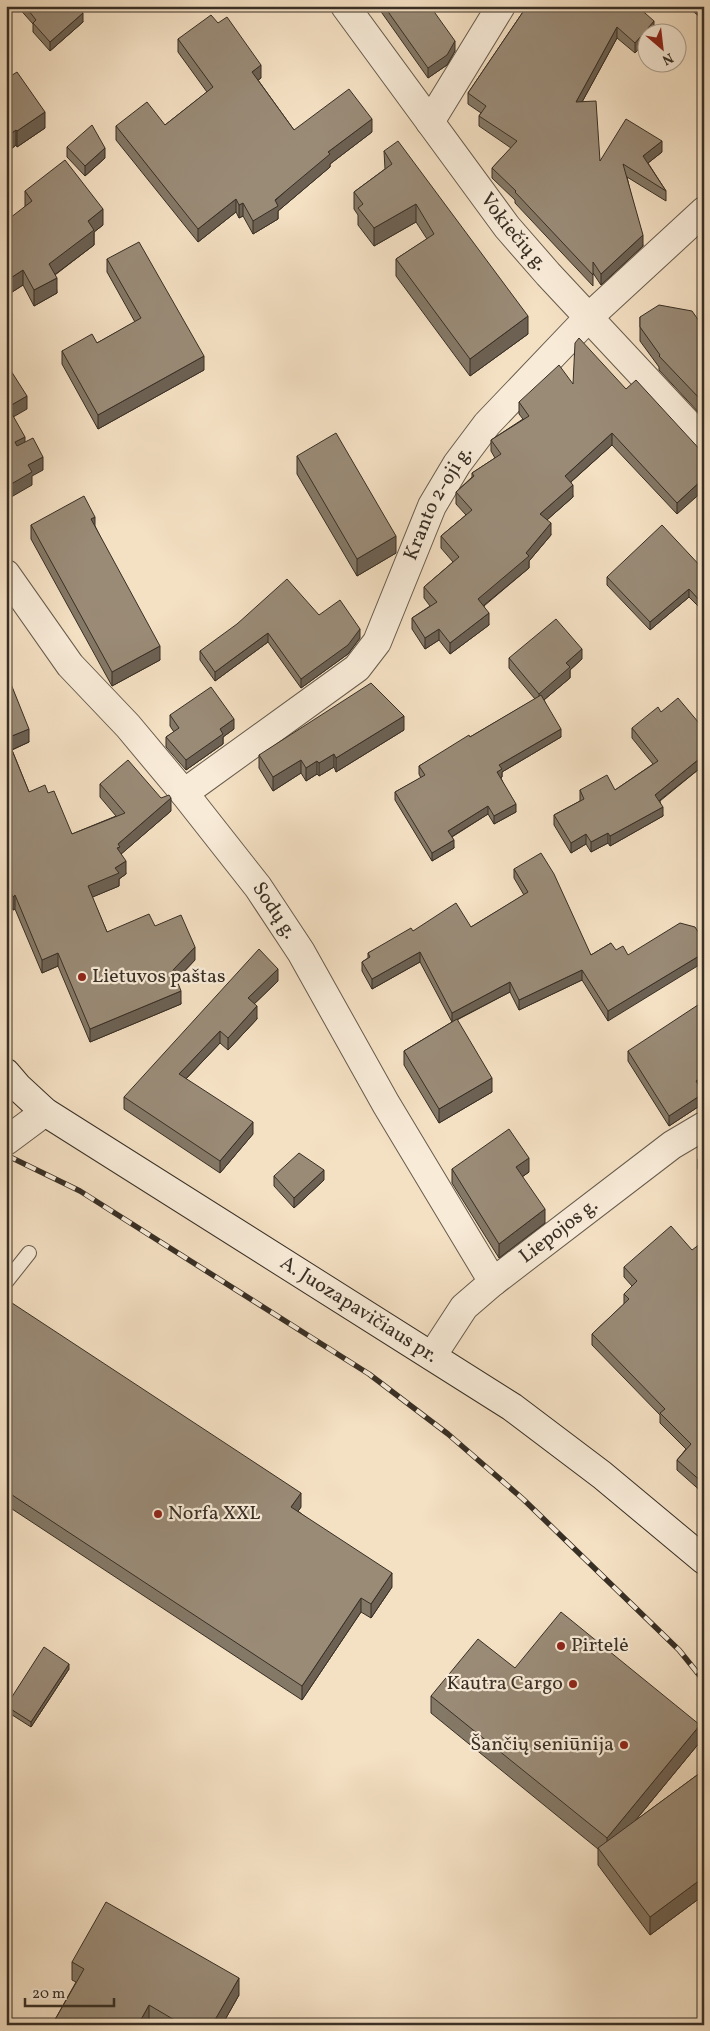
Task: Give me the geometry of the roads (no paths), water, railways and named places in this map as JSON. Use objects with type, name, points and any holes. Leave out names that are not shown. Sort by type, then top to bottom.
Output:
[{"type":"street","name":"Vokiečių g.","points":[[345,6],[506,227],[702,438]]},
{"type":"street","points":[[430,122],[501,6]]},
{"type":"street","name":"Kranto 2-oji g.","points":[[184,793],[357,668],[377,642],[432,506],[458,464],[487,424],[589,317],[704,212]]},
{"type":"street","name":"Sodų g.","points":[[6,574],[70,665],[128,726],[258,887],[300,952],[391,1112],[493,1282]]},
{"type":"street","name":"A. Juozapavičiaus pr.","points":[[6,1073],[45,1112],[512,1407],[568,1448],[704,1560]]},
{"type":"street","points":[[6,1141],[45,1112]]},
{"type":"street","name":"Liepojos g.","points":[[432,1356],[464,1307],[493,1282],[672,1145],[704,1126]]},
{"type":"lane","points":[[6,1282],[29,1252]]},
{"type":"railway","points":[[6,1155],[80,1191],[369,1374],[448,1434],[523,1499],[679,1650],[704,1681]]},
{"type":"place","name":"Lietuvos paštas","points":[[82,977]]},
{"type":"place","name":"Norfa XXL","points":[[158,1514]]},
{"type":"place","name":"Pirtelė","points":[[561,1646]]},
{"type":"place","name":"Kautra Cargo","points":[[573,1684]]},
{"type":"place","name":"Šančių seniūnija","points":[[624,1745]]}]
